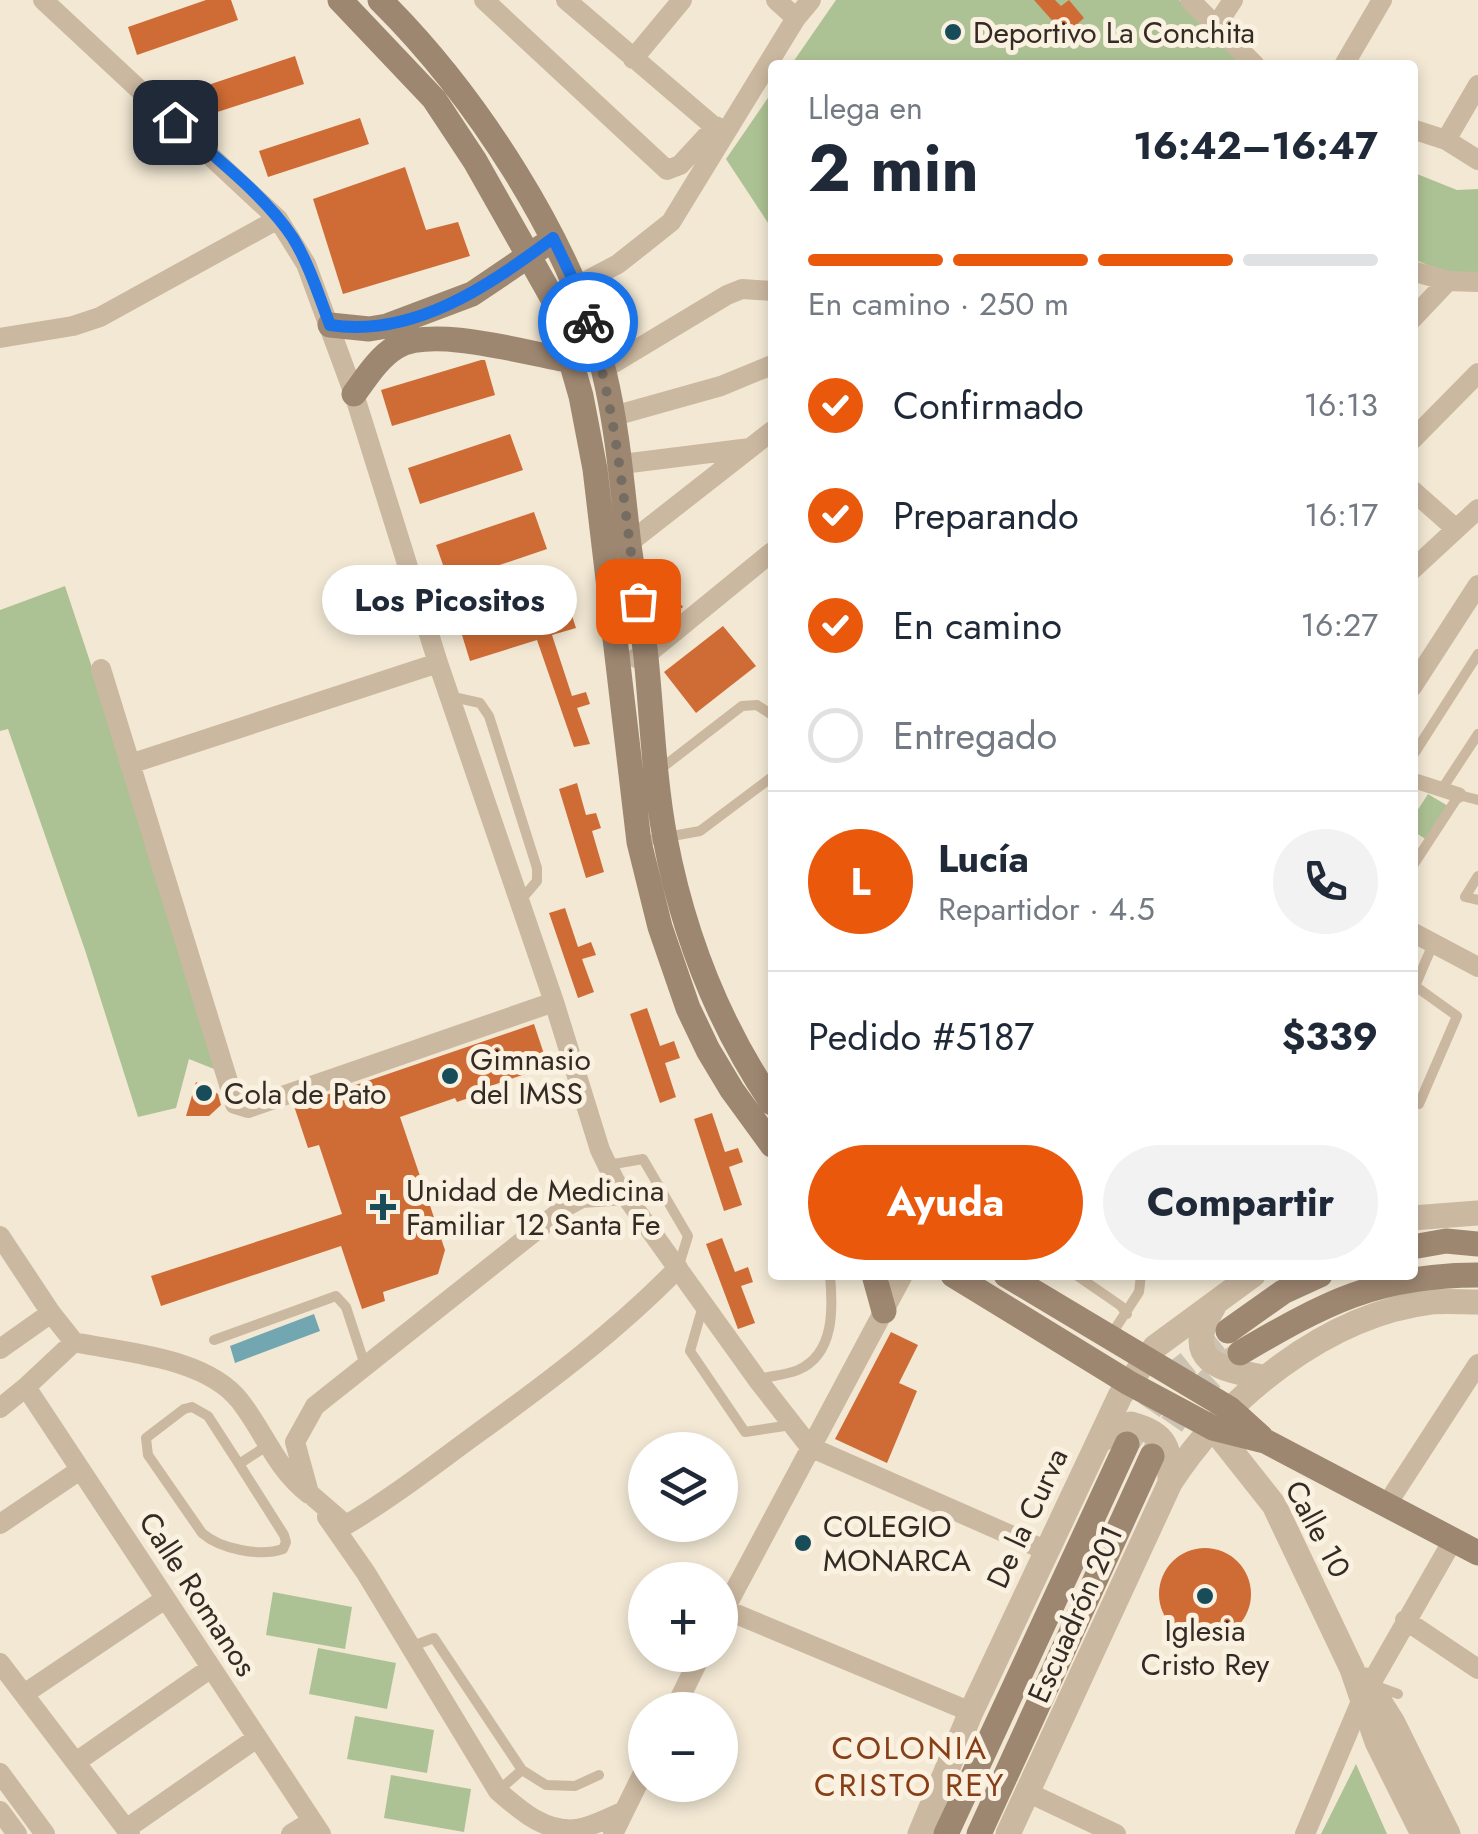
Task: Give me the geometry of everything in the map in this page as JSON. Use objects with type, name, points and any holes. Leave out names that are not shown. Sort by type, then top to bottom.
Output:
[{"type":"main road","points":[[340,0],[434,99],[475,162],[553,299],[581,396],[596,468],[620,662],[644,773],[685,920],[713,998],[731,1037],[768,1097]]},
{"type":"main road","points":[[380,0],[408,28],[497,146],[553,238],[576,286],[609,393],[646,654],[639,842],[660,927],[688,1008],[708,1050],[768,1141]]},
{"type":"main road","points":[[330,325],[369,329],[388,326],[472,294],[553,238]]},
{"type":"main road","points":[[354,394],[382,357],[413,340],[456,340],[572,362]]},
{"type":"main road","points":[[581,396],[609,393]]},
{"type":"main road","points":[[708,1050],[731,1037]]},
{"type":"main road","points":[[1418,1246],[1446,1241],[1478,1244]]},
{"type":"main road","points":[[1418,1277],[1478,1275]]},
{"type":"main road","points":[[875,1280],[884,1311]]},
{"type":"main road","points":[[962,1280],[1129,1383],[1222,1419],[1478,1553]]},
{"type":"main road","points":[[1309,1280],[1283,1292],[1234,1342],[1338,1299],[1404,1280]]},
{"type":"main road","points":[[1035,1284],[1222,1419]]},
{"type":"main road","points":[[946,1834],[1128,1444]]},
{"type":"main road","points":[[979,1834],[1152,1456]]},
{"type":"street","points":[[44,0],[278,219],[298,247],[354,394],[438,663],[607,1166],[625,1195],[756,1379],[810,1446],[1047,1551]]},
{"type":"street","points":[[484,0],[667,170],[680,165],[721,131]]},
{"type":"street","points":[[633,59],[682,0]]},
{"type":"street","points":[[776,0],[796,18]]},
{"type":"street","points":[[768,60],[811,0]]},
{"type":"street","points":[[1190,0],[1250,60]]},
{"type":"street","points":[[1216,26],[1233,0]]},
{"type":"street","points":[[1347,60],[1382,0]]},
{"type":"street","points":[[571,2],[721,131]]},
{"type":"street","points":[[553,299],[618,264],[671,222],[721,131],[768,60]]},
{"type":"street","points":[[1446,140],[1478,85]]},
{"type":"street","points":[[1418,131],[1446,140],[1478,160]]},
{"type":"street","points":[[0,338],[73,326],[100,317],[278,219]]},
{"type":"street","points":[[1418,273],[1448,281],[1478,282]]},
{"type":"street","points":[[1418,313],[1448,281]]},
{"type":"street","points":[[609,393],[727,295],[742,289],[768,291]]},
{"type":"street","points":[[609,393],[721,386],[768,368]]},
{"type":"street","points":[[1418,434],[1478,372]]},
{"type":"street","points":[[607,562],[768,434]]},
{"type":"street","points":[[622,464],[752,447]]},
{"type":"street","points":[[1418,495],[1456,529]]},
{"type":"street","points":[[1418,564],[1478,509]]},
{"type":"street","points":[[620,662],[646,654],[768,555]]},
{"type":"street","points":[[1418,678],[1478,585]]},
{"type":"street","points":[[130,764],[438,663]]},
{"type":"street","points":[[102,669],[232,1098],[241,1108],[554,1002]]},
{"type":"street","points":[[1418,782],[1459,795]]},
{"type":"street","points":[[1418,936],[1478,968]]},
{"type":"street","points":[[623,1812],[576,1829],[550,1826],[525,1815],[498,1791],[366,1573],[309,1493],[295,1442],[315,1406],[567,1206],[582,1198],[625,1195]]},
{"type":"street","points":[[1418,1218],[1478,1213]]},
{"type":"street","points":[[4,1250],[74,1342],[192,1367],[212,1375],[240,1401],[291,1481],[346,1525],[527,1397],[640,1306],[678,1268]]},
{"type":"street","points":[[738,1583],[900,1280]]},
{"type":"street","name":"De la Curva","points":[[920,1834],[972,1712],[1129,1383],[1155,1348],[1246,1280]]},
{"type":"street","points":[[1218,1300],[1200,1332],[1204,1352],[1218,1367],[1263,1376]]},
{"type":"street","points":[[1222,1419],[1263,1376],[1336,1334],[1381,1315],[1430,1302],[1478,1302]]},
{"type":"street","points":[[0,1350],[50,1313]]},
{"type":"street","points":[[0,1408],[74,1342]]},
{"type":"street","points":[[1388,1504],[1478,1364]]},
{"type":"street","name":"Calle Romanos","points":[[26,1388],[316,1828]]},
{"type":"street","name":"Escuadrón 201","points":[[1008,1834],[1170,1483],[1194,1447],[1222,1419]]},
{"type":"street","name":"Calle 10","points":[[1222,1419],[1274,1505],[1361,1684],[1448,1834]]},
{"type":"street","points":[[1099,1440],[1131,1424],[1152,1430],[1167,1445],[1170,1483]]},
{"type":"street","points":[[0,1524],[80,1470]]},
{"type":"street","points":[[1305,1834],[1361,1684],[1453,1540]]},
{"type":"street","points":[[24,1694],[165,1599]]},
{"type":"street","points":[[738,1619],[972,1712]]},
{"type":"street","points":[[1405,1620],[1478,1669]]},
{"type":"street","points":[[0,1663],[128,1832],[257,1738]]},
{"type":"street","points":[[76,1762],[211,1668]]},
{"type":"street","name":"Calle 10","points":[[1361,1684],[1377,1742],[1423,1834]]},
{"type":"street","points":[[0,1773],[45,1834]]},
{"type":"street","points":[[1029,1793],[1116,1834]]},
{"type":"street","points":[[613,1834],[628,1802]]},
{"type":"street","points":[[0,1811],[17,1834]]},
{"type":"street","points":[[291,1834],[316,1828]]},
{"type":"lane","points":[[1418,748],[1478,654]]},
{"type":"lane","points":[[449,696],[480,703],[488,716],[536,868],[537,881],[520,902]]},
{"type":"lane","points":[[644,773],[742,706],[757,705],[768,713]]},
{"type":"lane","points":[[1442,790],[1478,734]]},
{"type":"lane","points":[[639,842],[688,835],[714,824],[768,780]]},
{"type":"lane","points":[[1418,858],[1459,795],[1478,800]]},
{"type":"lane","points":[[1478,876],[1465,897],[1478,900]]},
{"type":"lane","points":[[1418,979],[1432,944]]},
{"type":"lane","points":[[1418,988],[1457,1016],[1419,1104]]},
{"type":"lane","points":[[607,1166],[643,1159],[688,1236],[678,1268]]},
{"type":"lane","points":[[756,1379],[800,1369],[817,1356],[829,1333],[833,1304],[831,1280]]},
{"type":"lane","points":[[1083,1280],[1127,1314]]},
{"type":"lane","points":[[1108,1338],[1127,1314],[1139,1292],[1140,1280]]},
{"type":"lane","points":[[214,1340],[336,1296],[346,1306],[366,1366]]},
{"type":"lane","points":[[703,1305],[690,1351],[745,1432],[791,1424]]},
{"type":"lane","points":[[192,1407],[208,1416],[239,1464],[284,1535],[283,1550],[250,1550],[221,1546],[210,1540],[148,1455],[146,1438],[192,1407]]},
{"type":"lane","points":[[239,1464],[268,1445]]},
{"type":"lane","points":[[410,1647],[434,1638],[522,1770],[546,1786],[575,1786],[600,1775]]},
{"type":"lane","points":[[1361,1684],[1398,1694]]},
{"type":"lane","points":[[498,1791],[522,1770]]},
{"type":"green space","name":"Deportivo La Conchita","points":[[836,0],[1179,0],[1238,60],[794,60]]},
{"type":"green space","points":[[768,98],[768,223],[726,159]]},
{"type":"green space","points":[[1418,174],[1457,190],[1478,189],[1478,274],[1445,272],[1418,261]]},
{"type":"green space","points":[[65,586],[223,1063],[214,1069],[189,1059],[176,1108],[138,1117],[8,729],[0,731],[0,610]]},
{"type":"green space","points":[[1428,794],[1448,806],[1427,840],[1418,834],[1418,810]]},
{"type":"green space","points":[[273,1592],[352,1607],[345,1649],[266,1635]]},
{"type":"green space","points":[[318,1648],[396,1663],[387,1709],[309,1694]]},
{"type":"green space","points":[[355,1716],[434,1730],[427,1773],[347,1759]]},
{"type":"green space","points":[[1356,1764],[1387,1834],[1321,1834]]},
{"type":"green space","points":[[391,1775],[471,1789],[464,1832],[384,1818]]},
{"type":"water","points":[[314,1314],[320,1331],[235,1363],[230,1346]]},
{"type":"building","points":[[206,0],[231,0],[238,20],[137,55],[128,27]]},
{"type":"building","points":[[1034,0],[1055,0],[1061,6],[1069,0],[1084,18],[1065,35]]},
{"type":"building","points":[[295,56],[304,84],[202,117],[193,90]]},
{"type":"building","points":[[360,118],[369,144],[268,177],[259,151]]},
{"type":"building","points":[[405,167],[426,230],[458,222],[470,256],[343,294],[313,199]]},
{"type":"building","points":[[485,360],[495,395],[392,426],[381,390]]},
{"type":"building","points":[[510,434],[523,470],[420,504],[408,468]]},
{"type":"building","points":[[534,512],[547,549],[449,582],[436,545]]},
{"type":"building","points":[[657,575],[683,607],[658,625],[651,580]]},
{"type":"building","points":[[563,588],[576,628],[552,635],[572,696],[586,692],[590,704],[577,708],[590,744],[574,747],[537,640],[470,661],[458,622]]},
{"type":"building","points":[[723,626],[756,666],[696,713],[664,672]]},
{"type":"building","points":[[577,783],[586,815],[596,813],[601,828],[592,831],[604,872],[586,878],[559,789]]},
{"type":"building","points":[[565,908],[578,947],[591,942],[596,955],[582,959],[594,992],[578,998],[549,913]]},
{"type":"building","points":[[647,1008],[660,1046],[674,1041],[680,1058],[665,1063],[676,1097],[660,1103],[630,1014]]},
{"type":"building","points":[[534,1024],[548,1066],[457,1102],[455,1098],[400,1117],[445,1250],[438,1274],[383,1292],[385,1301],[362,1309],[341,1246],[161,1306],[151,1276],[342,1214],[319,1145],[308,1148],[294,1106]]},
{"type":"building","name":"Cola de Pato","points":[[196,1082],[218,1094],[221,1105],[209,1116],[186,1116]]},
{"type":"building","points":[[712,1113],[725,1152],[738,1148],[743,1162],[729,1167],[742,1205],[724,1211],[694,1119]]},
{"type":"building","points":[[722,1238],[735,1272],[748,1267],[753,1282],[741,1286],[755,1323],[738,1329],[706,1244]]},
{"type":"building","points":[[891,1332],[918,1345],[899,1383],[917,1391],[887,1463],[835,1439]]},
{"type":"building","name":"Iglesia Cristo Rey","points":[[1205,1548],[1223,1551],[1238,1561],[1248,1576],[1248,1612],[1238,1627],[1223,1637],[1205,1640],[1187,1637],[1172,1627],[1162,1612],[1159,1594],[1162,1576],[1172,1561],[1187,1551]]},
{"type":"tunnel","points":[[1129,1441],[1173,1375],[1228,1331]]},
{"type":"tunnel","points":[[1152,1456],[1190,1401],[1238,1355]]},
{"type":"way so far","points":[[588,322],[614,416],[638,601]]},
{"type":"place","name":"Deportivo La Conchita","points":[[953,32]]},
{"type":"place","name":"Los Picositos","points":[[638,601]]},
{"type":"place","name":"Gimnasio del IMSS","points":[[450,1076]]},
{"type":"place","name":"Cola de Pato","points":[[204,1093]]},
{"type":"place","name":"Unidad de Medicina Familiar 12 Santa Fe","points":[[383,1207]]},
{"type":"place","name":"COLEGIO MONARCA","points":[[803,1543]]},
{"type":"place","name":"Iglesia Cristo Rey","points":[[1205,1596]]},
{"type":"district","name":"COLONIA CRISTO REY","points":[[910,1766]]},
{"type":"route","points":[[175,122],[290,234],[330,325],[353,329],[388,326],[472,294],[553,238],[588,322]]}]
